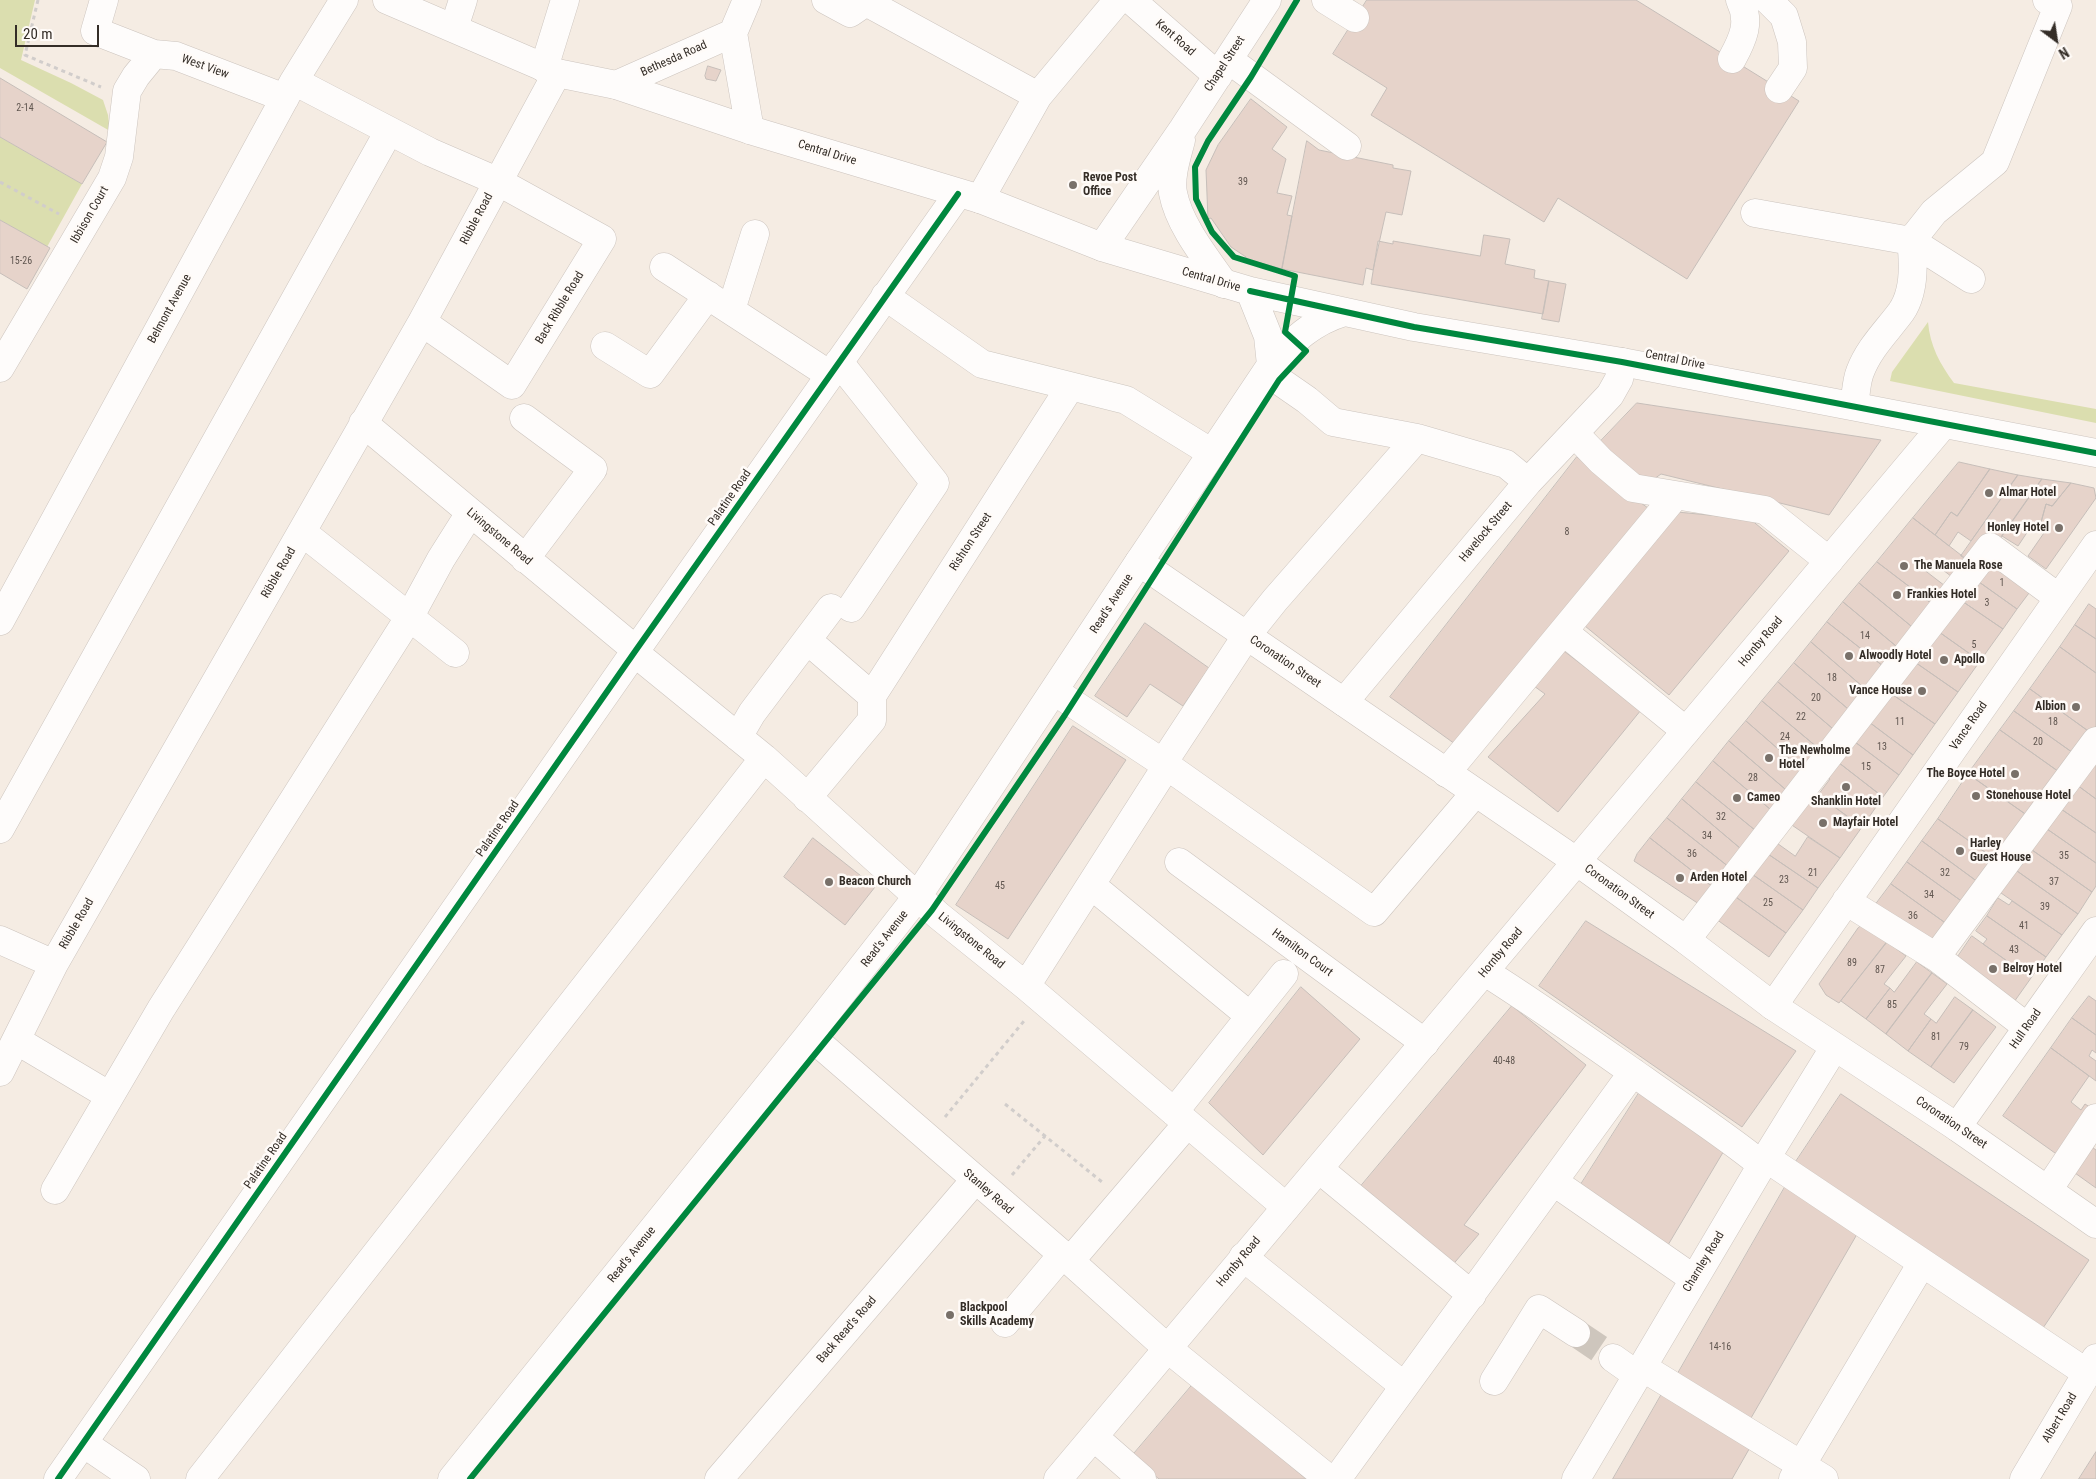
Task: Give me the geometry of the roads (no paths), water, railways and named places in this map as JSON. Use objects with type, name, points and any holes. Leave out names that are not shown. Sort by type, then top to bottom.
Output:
[{"type":"street","name":"West View","points":[[104,0],[95,31],[154,54],[176,56],[289,89],[389,131],[430,152],[497,181]]},
{"type":"street","name":"Belmont Avenue","points":[[0,621],[289,89],[344,0]]},
{"type":"street","name":"Central Drive","points":[[387,0],[550,71],[616,85],[750,130],[969,197],[1102,247],[1250,291],[1414,327],[1622,362],[2096,453]]},
{"type":"street","points":[[454,28],[463,0]]},
{"type":"street","name":"Ribble Road","points":[[6,1056],[54,964],[302,532],[362,423],[422,322],[497,181],[550,71],[565,0]]},
{"type":"street","points":[[747,0],[733,33],[750,130]]},
{"type":"street","points":[[826,0],[850,13],[866,2],[1038,96]]},
{"type":"street","name":"Palatine Road","points":[[58,1479],[885,296],[969,197],[1038,96],[1118,0]]},
{"type":"street","name":"Kent Road","points":[[1131,0],[1224,68],[1347,146]]},
{"type":"street","name":"Chapel Street","points":[[1102,247],[1224,68],[1267,0]]},
{"type":"street","points":[[1326,0],[1355,18]]},
{"type":"street","points":[[1732,59],[1745,31],[1745,15],[1740,0]]},
{"type":"street","points":[[1768,0],[1784,16],[1792,42],[1792,68],[1779,89]]},
{"type":"street","points":[[1854,406],[1860,372],[1882,334],[1902,310],[1910,288],[1914,264],[1911,241],[1934,212],[1995,162],[2058,6],[2047,0]]},
{"type":"street","name":"Bethesda Road","points":[[616,85],[733,33]]},
{"type":"street","name":"Ibbison Court","points":[[0,368],[112,178],[119,157],[127,92],[136,76],[154,54]]},
{"type":"street","name":"Chapel Street","points":[[1183,129],[1174,174],[1173,192],[1181,215],[1200,250],[1224,284]]},
{"type":"street","points":[[0,829],[389,131]]},
{"type":"street","name":"Back Ribble Road","points":[[422,322],[512,385],[602,239],[497,181]]},
{"type":"street","points":[[1755,213],[1911,241],[1971,279]]},
{"type":"street","points":[[731,310],[755,234]]},
{"type":"street","points":[[664,267],[731,310],[835,369],[935,483],[841,608],[807,640],[752,713],[738,737]]},
{"type":"street","points":[[1250,291],[1268,336],[1270,369],[1333,422],[1417,438],[1506,464],[1528,482]]},
{"type":"street","points":[[605,346],[650,374],[708,295]]},
{"type":"street","points":[[885,296],[982,364],[1126,400],[1212,453]]},
{"type":"street","name":"Read's Avenue","points":[[452,1479],[809,1036],[918,897],[1212,453],[1270,369],[1294,341],[1317,322],[1344,312]]},
{"type":"street","name":"Havelock Street","points":[[1344,702],[1528,482],[1616,388],[1620,379],[1622,362]]},
{"type":"street","name":"Rishton Street","points":[[872,696],[1070,387]]},
{"type":"street","points":[[524,418],[593,469],[525,559]]},
{"type":"street","name":"Livingstone Road","points":[[362,423],[764,758],[918,897],[1286,1207]]},
{"type":"street","name":"Hornby Road","points":[[1058,1479],[1943,425]]},
{"type":"street","points":[[1574,434],[1601,461],[1633,488],[1764,510],[1829,560]]},
{"type":"street","points":[[1033,993],[1091,885],[1164,765],[1247,636],[1275,600],[1417,438]]},
{"type":"street","points":[[1446,773],[1675,496]]},
{"type":"street","points":[[55,1190],[161,1009],[410,616],[441,559],[470,512]]},
{"type":"street","points":[[302,532],[455,653]]},
{"type":"street","points":[[1686,940],[1990,548],[2059,598]]},
{"type":"street","name":"Vance Road","points":[[1773,1006],[2059,598],[2093,554]]},
{"type":"street","name":"Coronation Street","points":[[1140,562],[1576,861],[1686,940],[1773,1006],[1834,1048],[1958,1127],[2096,1224]]},
{"type":"street","points":[[1564,632],[1686,731]]},
{"type":"street","points":[[807,640],[872,696],[872,720],[807,798]]},
{"type":"street","points":[[1054,692],[1164,765],[1374,912],[1475,793]]},
{"type":"street","points":[[1936,957],[2096,741]]},
{"type":"street","points":[[200,1479],[764,758]]},
{"type":"street","name":"Hamilton Court","points":[[1178,862],[1425,1043]]},
{"type":"street","points":[[1091,885],[1250,1016]]},
{"type":"street","points":[[1846,901],[1936,957],[2027,1027]]},
{"type":"street","name":"Hull Road","points":[[1958,1127],[2096,931]]},
{"type":"street","points":[[0,940],[54,964]]},
{"type":"street","points":[[1485,972],[1526,997],[1740,1147],[1922,1263],[2090,1378]]},
{"type":"street","points":[[1005,1323],[1124,1200],[1250,1016],[1284,974]]},
{"type":"street","name":"Stanley Road","points":[[809,1036],[1167,1348],[1329,1479]]},
{"type":"street","name":"Charnley Road","points":[[1576,1479],[1764,1161],[1834,1048]]},
{"type":"street","points":[[6,1056],[110,1096]]},
{"type":"street","points":[[1337,1479],[1633,1072]]},
{"type":"street","points":[[2048,1190],[2096,1118]]},
{"type":"street","points":[[1319,1169],[1472,1295]]},
{"type":"street","points":[[1554,1182],[1694,1279]]},
{"type":"street","name":"Back Read's Road","points":[[719,1479],[984,1188]]},
{"type":"street","points":[[1243,1257],[1404,1386]]},
{"type":"street","points":[[1612,1358],[1639,1371],[1806,1475],[1922,1263]]},
{"type":"street","points":[[1494,1381],[1539,1309],[1576,1334]]},
{"type":"street","name":"Albert Road","points":[[2024,1479],[2090,1378]]},
{"type":"street","points":[[1094,1436],[1142,1479]]},
{"type":"street","points":[[83,1443],[136,1479]]},
{"type":"tunnel","points":[[1576,1333],[1613,1358]]},
{"type":"place","name":"Revoe Post Office","points":[[1073,185]]},
{"type":"place","name":"Almar Hotel","points":[[1989,493]]},
{"type":"place","name":"Honley Hotel","points":[[2059,528]]},
{"type":"place","name":"The Manuela Rose","points":[[1904,566]]},
{"type":"place","name":"Frankies Hotel","points":[[1897,595]]},
{"type":"place","name":"Alwoodly Hotel","points":[[1849,656]]},
{"type":"place","name":"Apollo","points":[[1944,660]]},
{"type":"place","name":"Vance House","points":[[1922,691]]},
{"type":"place","name":"Albion","points":[[2076,707]]},
{"type":"place","name":"The Newholme Hotel","points":[[1769,758]]},
{"type":"place","name":"The Boyce Hotel","points":[[2015,774]]},
{"type":"place","name":"Shanklin Hotel","points":[[1846,787]]},
{"type":"place","name":"Stonehouse Hotel","points":[[1976,796]]},
{"type":"place","name":"Cameo","points":[[1737,798]]},
{"type":"place","name":"Mayfair Hotel","points":[[1823,823]]},
{"type":"place","name":"Harley Guest House","points":[[1960,851]]},
{"type":"place","name":"Arden Hotel","points":[[1680,878]]},
{"type":"place","name":"Beacon Church","points":[[829,882]]},
{"type":"place","name":"Belroy Hotel","points":[[1993,969]]},
{"type":"place","name":"Blackpool Skills Academy","points":[[950,1315]]}]
